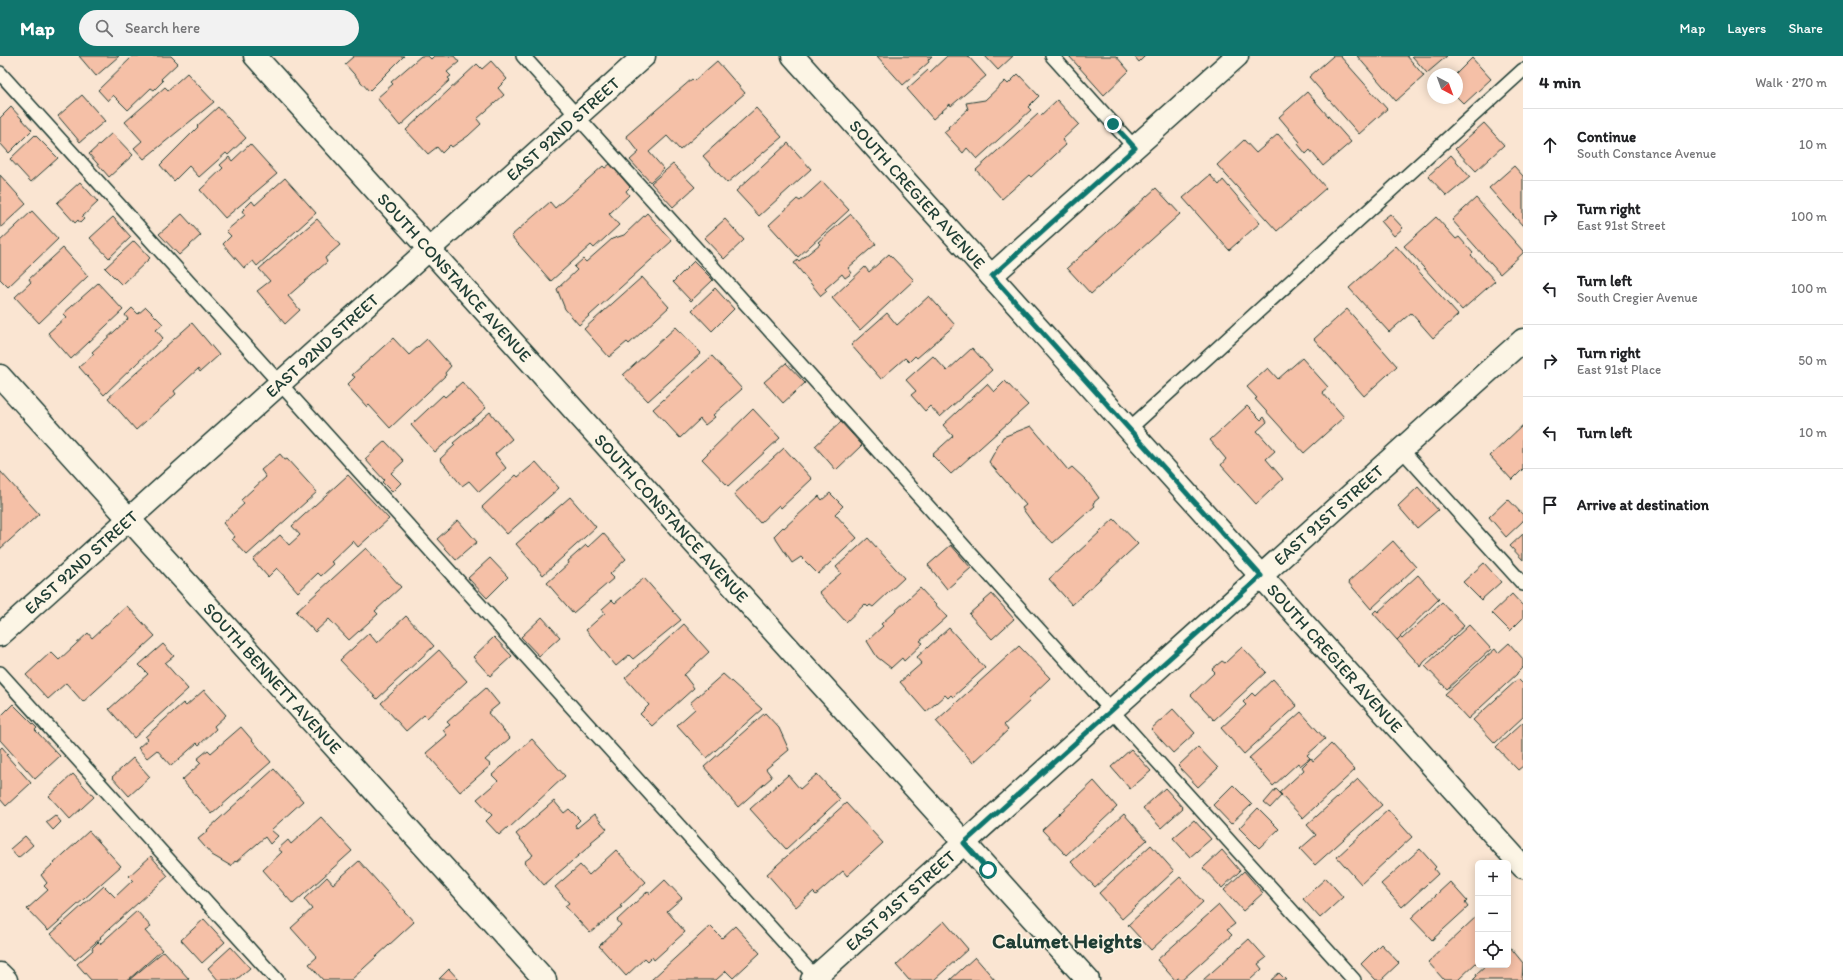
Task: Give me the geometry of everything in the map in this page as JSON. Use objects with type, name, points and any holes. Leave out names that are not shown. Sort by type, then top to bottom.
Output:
[{"type":"street","name":"SOUTH CONSTANCE AVENUE","points":[[255,56],[1088,980]]},
{"type":"street","name":"EAST 92ND STREET","points":[[0,635],[644,56]]},
{"type":"street","name":"SOUTH CREGIER AVENUE","points":[[793,56],[1523,868]]},
{"type":"street","points":[[992,276],[1237,56]]},
{"type":"street","name":"EAST 91ST STREET","points":[[815,979],[1523,340]]},
{"type":"street","name":"SOUTH BENNETT AVENUE","points":[[0,376],[545,980]]},
{"type":"street","points":[[0,974],[6,980]]},
{"type":"lane","points":[[523,56],[1354,980]]},
{"type":"lane","points":[[1052,56],[1135,148]]},
{"type":"lane","points":[[1129,429],[1523,70]]},
{"type":"lane","points":[[0,73],[815,979]]},
{"type":"lane","points":[[1402,449],[1523,584]]},
{"type":"lane","points":[[0,673],[277,980]]},
{"type":"building","points":[[79,56],[119,56],[96,76]]},
{"type":"building","points":[[133,56],[171,56],[178,63],[161,79],[163,81],[154,90],[151,88],[128,110],[113,95],[108,101],[98,90]]},
{"type":"building","points":[[354,56],[404,56],[369,91],[345,64]]},
{"type":"building","points":[[421,56],[428,56],[431,59],[434,56],[454,56],[459,62],[447,72],[451,76],[448,78],[450,80],[400,126],[377,98],[393,84],[391,82]]},
{"type":"building","points":[[877,56],[932,56],[928,60],[929,62],[903,85]]},
{"type":"building","points":[[947,56],[968,56],[986,76],[951,106],[950,104],[933,119],[907,89],[928,70],[930,72]]},
{"type":"building","points":[[985,56],[1013,56],[998,70]]},
{"type":"building","points":[[1069,56],[1116,56],[1129,71],[1104,95]]},
{"type":"building","points":[[1134,56],[1145,56],[1139,62]]},
{"type":"building","points":[[1333,56],[1340,56],[1387,109],[1359,134],[1309,77]]},
{"type":"building","points":[[1357,56],[1407,56],[1424,76],[1396,101]]},
{"type":"building","points":[[1412,56],[1447,56],[1433,68],[1427,68],[1427,73]]},
{"type":"building","points":[[1472,58],[1491,79],[1464,104],[1463,68]]},
{"type":"building","points":[[491,61],[507,79],[498,88],[504,95],[477,119],[481,124],[468,136],[452,147],[450,145],[442,153],[437,147],[428,154],[406,130],[477,64],[482,69]]},
{"type":"building","points":[[717,61],[745,93],[680,150],[667,136],[649,152],[664,169],[650,182],[630,160],[639,152],[626,136],[692,79],[694,81]]},
{"type":"building","points":[[187,73],[214,102],[144,159],[134,148],[142,141],[125,122],[165,87],[168,90]]},
{"type":"building","points":[[1018,74],[1039,96],[1028,107],[1031,110],[977,159],[967,148],[963,153],[944,132],[968,109],[966,103],[985,100],[1005,81],[1008,84]]},
{"type":"building","points":[[1307,92],[1351,142],[1323,166],[1310,150],[1306,154],[1298,144],[1300,142],[1279,117]]},
{"type":"building","points":[[82,95],[105,121],[80,142],[58,116]]},
{"type":"building","points":[[1057,100],[1079,124],[1062,140],[1066,145],[1031,177],[1029,175],[1002,199],[976,170],[1038,114],[1040,116]]},
{"type":"building","points":[[11,107],[32,130],[9,153],[0,143],[0,118]]},
{"type":"building","points":[[218,107],[246,138],[228,155],[226,153],[199,177],[189,166],[174,181],[160,165],[198,127],[197,126]]},
{"type":"building","points":[[756,108],[782,137],[727,183],[703,156]]},
{"type":"building","points":[[1484,123],[1504,145],[1476,171],[1455,149]]},
{"type":"building","points":[[112,133],[133,155],[109,177],[89,154]]},
{"type":"building","points":[[1278,134],[1326,188],[1277,231],[1217,165],[1244,140],[1256,153]]},
{"type":"building","points":[[35,135],[58,158],[31,182],[10,159]]},
{"type":"building","points":[[788,143],[811,169],[759,216],[736,191]]},
{"type":"building","points":[[250,144],[277,174],[225,218],[200,190],[223,168],[220,165],[229,157],[232,161]]},
{"type":"building","points":[[1451,155],[1470,177],[1447,196],[1428,176]]},
{"type":"building","points":[[610,164],[630,187],[626,191],[629,195],[609,214],[619,225],[594,248],[591,245],[551,281],[511,236],[550,202],[555,208],[603,166],[605,168]]},
{"type":"building","points":[[673,164],[695,187],[673,207],[651,183]]},
{"type":"building","points":[[1514,166],[1523,176],[1523,226],[1489,188]]},
{"type":"building","points":[[0,175],[26,204],[0,228]]},
{"type":"building","points":[[1210,175],[1219,185],[1223,180],[1260,223],[1229,250],[1183,198]]},
{"type":"building","points":[[285,178],[316,213],[257,266],[253,261],[244,268],[223,244],[231,236],[226,231],[245,215],[242,211],[252,201],[255,205]]},
{"type":"building","points":[[822,181],[849,210],[798,257],[769,225],[797,199],[800,201]]},
{"type":"building","points":[[80,182],[98,202],[82,217],[84,219],[80,223],[78,220],[75,223],[57,203]]},
{"type":"building","points":[[1156,188],[1180,214],[1091,294],[1067,268]]},
{"type":"building","points":[[1476,198],[1523,251],[1523,253],[1500,274],[1452,220]]},
{"type":"building","points":[[32,211],[58,239],[8,287],[0,279],[0,241]]},
{"type":"building","points":[[647,213],[672,241],[579,325],[565,309],[557,289],[577,270],[574,267],[583,259],[586,262],[612,239],[624,235]]},
{"type":"building","points":[[182,214],[201,235],[179,255],[159,234]]},
{"type":"building","points":[[851,214],[876,244],[848,268],[852,273],[845,278],[842,274],[825,289],[827,291],[821,296],[794,263],[798,260],[799,261],[820,244],[818,242]]},
{"type":"building","points":[[1390,214],[1403,228],[1394,236],[1381,221]]},
{"type":"building","points":[[113,217],[131,237],[109,258],[90,238]]},
{"type":"building","points":[[1436,217],[1456,239],[1459,237],[1473,253],[1471,255],[1495,281],[1462,310],[1404,246]]},
{"type":"building","points":[[317,219],[340,245],[325,258],[327,262],[288,296],[300,310],[285,324],[257,291],[270,281],[259,269]]},
{"type":"building","points":[[725,219],[744,240],[724,259],[704,238]]},
{"type":"building","points":[[134,241],[150,258],[122,285],[105,268]]},
{"type":"building","points":[[1396,246],[1458,315],[1433,338],[1411,313],[1389,332],[1349,288]]},
{"type":"building","points":[[63,248],[88,276],[39,323],[15,297],[31,282],[29,279]]},
{"type":"building","points":[[889,254],[914,280],[860,330],[832,298],[865,267],[869,272]]},
{"type":"building","points":[[694,261],[713,280],[691,301],[673,282]]},
{"type":"building","points":[[642,277],[669,307],[629,344],[627,342],[609,357],[584,329]]},
{"type":"building","points":[[98,283],[123,310],[71,359],[48,333],[66,317],[63,314]]},
{"type":"building","points":[[715,288],[734,309],[712,331],[692,310]]},
{"type":"building","points":[[929,296],[955,325],[917,358],[915,356],[909,362],[905,358],[881,379],[851,345],[887,313],[897,325]]},
{"type":"building","points":[[146,307],[163,324],[156,330],[163,338],[104,395],[79,367],[94,354],[92,352],[128,319],[125,315],[132,308],[138,314]]},
{"type":"building","points":[[1347,309],[1397,366],[1364,396],[1314,339]]},
{"type":"building","points":[[192,323],[219,355],[200,372],[198,369],[174,391],[176,394],[136,430],[108,398]]},
{"type":"building","points":[[676,327],[701,353],[648,401],[623,375]]},
{"type":"building","points":[[393,338],[409,355],[427,339],[451,366],[445,373],[446,375],[390,428],[369,405],[367,407],[347,385],[355,377],[352,375]]},
{"type":"building","points":[[972,348],[992,370],[940,417],[930,406],[925,411],[911,395],[916,391],[906,380],[933,356],[947,371]]},
{"type":"building","points":[[712,356],[742,389],[713,415],[715,417],[705,425],[700,419],[680,438],[653,409]]},
{"type":"building","points":[[1302,358],[1328,387],[1322,392],[1344,417],[1304,453],[1255,399],[1257,398],[1247,387],[1268,368],[1278,379]]},
{"type":"building","points":[[786,363],[805,383],[783,403],[764,382]]},
{"type":"building","points":[[1005,381],[1028,405],[951,474],[932,455],[953,436],[943,425],[987,384],[994,392]]},
{"type":"building","points":[[462,382],[486,408],[435,452],[411,425],[443,395],[445,397]]},
{"type":"building","points":[[1247,406],[1261,420],[1264,417],[1267,422],[1257,431],[1275,451],[1266,459],[1283,479],[1256,504],[1221,465],[1226,459],[1210,440]]},
{"type":"building","points":[[753,409],[780,438],[728,486],[702,459]]},
{"type":"building","points":[[490,412],[512,439],[495,454],[506,468],[479,492],[469,481],[462,486],[440,459],[455,445],[453,443]]},
{"type":"building","points":[[841,422],[862,445],[836,470],[815,446]]},
{"type":"building","points":[[1523,425],[1523,469],[1512,480],[1490,456]]},
{"type":"building","points":[[1031,426],[1068,470],[1072,467],[1087,481],[1099,498],[1093,503],[1095,506],[1053,543],[1036,527],[1022,508],[1026,505],[989,462],[1003,437]]},
{"type":"building","points":[[385,441],[404,461],[391,473],[401,483],[392,492],[382,482],[384,480],[365,459]]},
{"type":"building","points":[[784,448],[812,479],[781,508],[779,505],[760,523],[734,494]]},
{"type":"building","points":[[280,454],[285,460],[287,459],[317,492],[247,555],[232,539],[235,537],[223,523],[244,504],[241,500],[266,477],[261,470]]},
{"type":"building","points":[[536,462],[559,488],[507,534],[482,507],[516,475],[518,477]]},
{"type":"building","points":[[0,471],[39,514],[0,549]]},
{"type":"building","points":[[348,475],[389,519],[358,547],[353,541],[331,562],[334,564],[321,576],[318,573],[298,592],[277,568],[268,577],[253,560],[280,535],[289,545],[300,535],[292,526]]},
{"type":"building","points":[[1418,487],[1438,510],[1417,528],[1398,506]]},
{"type":"building","points":[[830,493],[843,506],[835,514],[857,538],[818,574],[801,557],[792,563],[774,536],[819,496],[822,500]]},
{"type":"building","points":[[570,497],[596,527],[543,575],[516,544]]},
{"type":"building","points":[[1508,499],[1523,515],[1523,521],[1506,537],[1489,517]]},
{"type":"building","points":[[1114,519],[1138,544],[1072,605],[1049,579]]},
{"type":"building","points":[[458,520],[477,542],[456,560],[437,539]]},
{"type":"building","points":[[603,533],[626,559],[610,574],[614,578],[573,613],[547,583],[569,563],[568,561],[586,545],[588,547]]},
{"type":"building","points":[[1523,534],[1523,560],[1510,546]]},
{"type":"building","points":[[868,538],[904,578],[873,607],[870,605],[868,607],[865,604],[846,622],[819,592],[841,573],[836,567]]},
{"type":"building","points":[[1393,541],[1416,567],[1371,609],[1348,582]]},
{"type":"building","points":[[951,545],[971,568],[947,589],[928,565]]},
{"type":"building","points":[[366,548],[401,587],[375,611],[378,614],[349,640],[329,619],[315,632],[296,612]]},
{"type":"building","points":[[490,558],[508,577],[487,598],[468,578]]},
{"type":"building","points":[[1484,563],[1501,582],[1481,600],[1463,582]]},
{"type":"building","points":[[1418,575],[1439,599],[1397,640],[1373,613],[1376,610],[1378,612]]},
{"type":"building","points":[[644,578],[681,620],[633,659],[629,655],[616,666],[586,630],[605,613],[602,609],[612,600],[615,603]]},
{"type":"building","points":[[920,588],[947,617],[920,641],[923,643],[904,661],[902,658],[891,668],[877,657],[867,641],[883,626],[881,624]]},
{"type":"building","points":[[992,594],[1014,619],[992,639],[969,614]]},
{"type":"building","points":[[1512,594],[1523,606],[1523,618],[1510,631],[1492,613]]},
{"type":"building","points":[[1442,602],[1464,626],[1424,662],[1421,667],[1397,640],[1400,637],[1402,639]]},
{"type":"building","points":[[127,606],[155,636],[83,702],[66,683],[48,699],[26,675],[51,652],[59,660],[88,633],[92,638]]},
{"type":"building","points":[[406,616],[434,646],[377,699],[340,660],[369,633],[377,643]]},
{"type":"building","points":[[542,617],[560,637],[539,656],[521,637]]},
{"type":"building","points":[[684,624],[709,652],[684,675],[694,688],[652,726],[640,714],[649,705],[625,678]]},
{"type":"building","points":[[1469,625],[1491,649],[1447,689],[1425,666]]},
{"type":"building","points":[[949,628],[985,668],[953,697],[951,695],[948,698],[945,695],[926,712],[900,682],[922,663],[917,657]]},
{"type":"building","points":[[494,637],[512,656],[490,676],[473,657]]},
{"type":"building","points":[[1509,643],[1523,659],[1523,667],[1468,719],[1445,694],[1495,649],[1498,653]]},
{"type":"building","points":[[163,644],[174,656],[165,663],[188,689],[134,738],[109,709],[148,674],[139,665]]},
{"type":"building","points":[[1019,646],[1050,678],[1028,699],[1030,701],[1004,725],[1008,730],[973,763],[936,721]]},
{"type":"building","points":[[1242,647],[1266,672],[1214,720],[1191,695],[1215,672],[1212,669],[1222,661],[1225,663]]},
{"type":"building","points":[[439,650],[467,681],[427,718],[424,715],[406,731],[381,703]]},
{"type":"building","points":[[723,674],[762,709],[707,758],[677,725],[695,709],[690,703]]},
{"type":"building","points":[[1273,679],[1297,706],[1244,754],[1221,728],[1246,705],[1243,702],[1252,693],[1255,696]]},
{"type":"building","points":[[1518,679],[1523,684],[1523,717],[1495,743],[1473,720]]},
{"type":"building","points":[[486,688],[499,704],[488,713],[510,738],[485,760],[491,765],[460,792],[426,753],[447,735],[443,730],[450,725],[447,722]]},
{"type":"building","points":[[204,690],[226,715],[214,726],[216,729],[199,745],[197,743],[171,766],[157,750],[147,758],[138,748],[148,739],[145,737],[183,703],[186,706]]},
{"type":"building","points":[[13,704],[37,728],[35,730],[60,756],[35,779],[0,740],[0,717]]},
{"type":"building","points":[[1173,709],[1195,733],[1173,753],[1151,729]]},
{"type":"building","points":[[1301,712],[1325,739],[1307,755],[1310,758],[1300,766],[1298,763],[1273,786],[1249,758]]},
{"type":"building","points":[[765,713],[779,728],[789,750],[766,769],[772,777],[738,807],[704,767]]},
{"type":"building","points":[[1523,722],[1523,766],[1518,770],[1496,747]]},
{"type":"building","points":[[241,727],[271,762],[212,814],[182,780],[201,763],[197,759],[208,750],[211,753]]},
{"type":"building","points":[[532,739],[565,776],[509,828],[508,827],[499,835],[486,821],[492,815],[477,799],[498,781],[492,775]]},
{"type":"building","points":[[1331,744],[1355,770],[1303,818],[1279,793],[1304,770],[1302,767],[1311,758],[1313,761]]},
{"type":"building","points":[[2,747],[8,754],[6,755],[31,783],[6,806],[0,799],[0,749]]},
{"type":"building","points":[[1198,747],[1218,768],[1198,787],[1178,766]]},
{"type":"building","points":[[1131,749],[1151,771],[1130,789],[1111,767]]},
{"type":"building","points":[[133,758],[150,777],[129,796],[112,777]]},
{"type":"building","points":[[274,769],[303,801],[271,830],[278,836],[270,844],[265,837],[236,862],[235,861],[231,866],[212,855],[198,839]]},
{"type":"building","points":[[73,774],[94,797],[70,819],[49,796]]},
{"type":"building","points":[[817,774],[840,799],[786,849],[750,809],[788,775],[800,789]]},
{"type":"building","points":[[1358,779],[1382,805],[1315,865],[1300,849],[1316,835],[1307,825]]},
{"type":"building","points":[[1094,781],[1117,807],[1066,855],[1042,830]]},
{"type":"building","points":[[1233,785],[1252,804],[1231,824],[1213,805]]},
{"type":"building","points":[[1165,788],[1183,808],[1161,828],[1143,808]]},
{"type":"building","points":[[1276,789],[1282,795],[1270,808],[1264,803]]},
{"type":"building","points":[[554,801],[564,813],[569,809],[580,820],[575,825],[577,828],[594,814],[607,829],[591,842],[592,844],[544,885],[524,862],[533,855],[516,834]]},
{"type":"building","points":[[846,803],[883,843],[847,876],[843,871],[816,895],[813,892],[796,907],[767,874]]},
{"type":"building","points":[[1258,808],[1279,829],[1259,848],[1239,828]]},
{"type":"building","points":[[1388,810],[1412,837],[1361,884],[1337,857]]},
{"type":"building","points":[[1124,814],[1147,840],[1095,887],[1071,862]]},
{"type":"building","points":[[55,815],[61,822],[53,830],[46,822]]},
{"type":"building","points":[[321,817],[352,851],[293,904],[263,870],[282,852],[278,849],[288,840],[291,844]]},
{"type":"building","points":[[1194,820],[1211,839],[1190,857],[1173,838]]},
{"type":"building","points":[[89,831],[121,866],[48,931],[27,909],[48,890],[44,886],[47,883],[41,875]]},
{"type":"building","points":[[25,836],[33,845],[18,858],[10,849]]},
{"type":"building","points":[[1151,845],[1174,871],[1122,919],[1099,893]]},
{"type":"building","points":[[1420,849],[1436,867],[1434,869],[1438,874],[1402,907],[1381,884]]},
{"type":"building","points":[[616,850],[646,882],[620,906],[622,907],[590,933],[565,906],[569,903],[555,887],[580,865],[589,875]]},
{"type":"building","points":[[1222,850],[1240,871],[1222,888],[1203,868]]},
{"type":"building","points":[[151,856],[168,876],[75,960],[51,934],[104,886],[115,897],[133,880],[129,876]]},
{"type":"building","points":[[359,861],[414,922],[351,980],[323,980],[309,964],[317,957],[291,928],[312,909],[304,899],[327,877],[333,884]]},
{"type":"building","points":[[1244,871],[1263,893],[1243,911],[1224,890]]},
{"type":"building","points":[[1180,877],[1203,902],[1151,950],[1128,925]]},
{"type":"building","points":[[1326,878],[1343,897],[1320,918],[1303,899]]},
{"type":"building","points":[[665,880],[682,898],[667,911],[685,932],[654,960],[652,957],[648,961],[645,958],[626,976],[599,946],[621,925],[617,920],[648,891],[650,894]]},
{"type":"building","points":[[1450,882],[1467,901],[1465,903],[1468,907],[1432,940],[1411,918]]},
{"type":"building","points":[[1219,905],[1235,924],[1227,930],[1232,935],[1182,980],[1177,978],[1175,980],[1157,960]]},
{"type":"building","points":[[137,911],[151,927],[145,931],[162,950],[128,980],[91,980],[77,964],[93,950],[92,948],[98,942],[100,944]]},
{"type":"building","points":[[1475,918],[1475,964],[1458,980],[1444,980],[1428,962]]},
{"type":"building","points":[[204,919],[225,942],[202,963],[181,940]]},
{"type":"building","points":[[944,921],[968,949],[934,980],[909,980],[896,965]]},
{"type":"building","points":[[710,926],[722,938],[735,926],[760,953],[733,978],[726,971],[716,980],[651,980]]},
{"type":"building","points":[[1249,939],[1266,958],[1258,964],[1262,969],[1250,980],[1203,980]]},
{"type":"building","points":[[1381,944],[1399,963],[1381,980],[1376,980],[1361,964]]},
{"type":"building","points":[[231,947],[250,968],[236,980],[218,980],[208,968]]},
{"type":"building","points":[[1511,948],[1523,963],[1522,980],[1473,980],[1477,976],[1476,974],[1483,968],[1511,968]]},
{"type":"building","points":[[164,951],[189,979],[188,980],[129,980]]},
{"type":"building","points":[[975,957],[995,980],[950,980]]},
{"type":"building","points":[[449,969],[459,980],[439,979]]},
{"type":"building","points":[[1279,973],[1286,980],[1271,980]]},
{"type":"district","name":"Calumet Heights","points":[[1067,940]]},
{"type":"route","points":[[988,870],[964,843],[1261,576],[992,276],[1135,148],[1113,124]]}]
